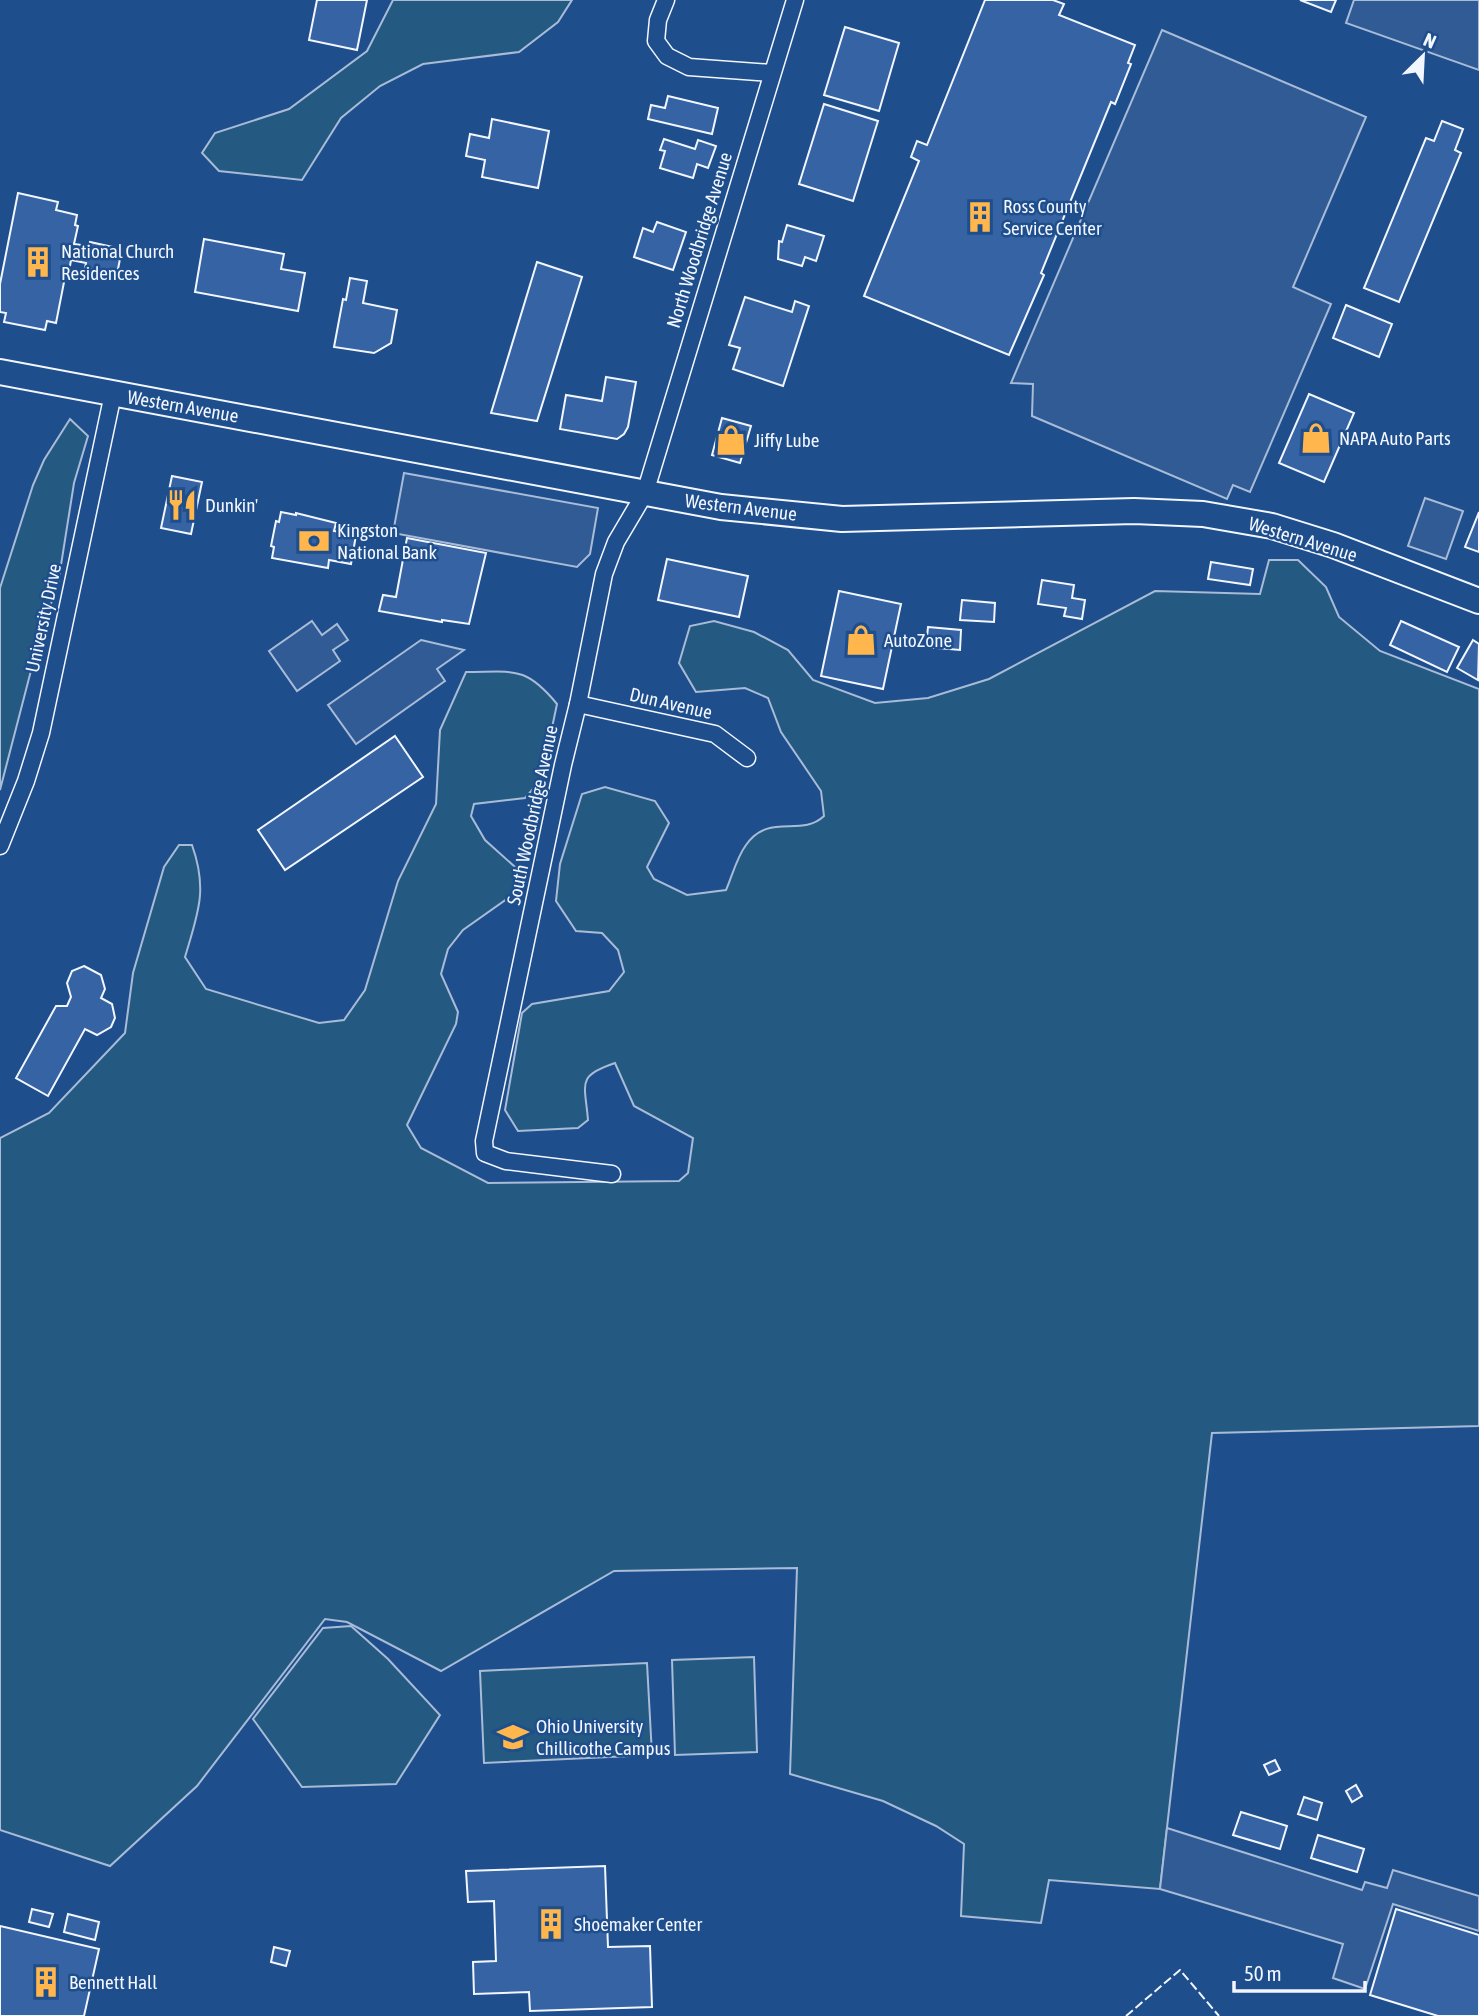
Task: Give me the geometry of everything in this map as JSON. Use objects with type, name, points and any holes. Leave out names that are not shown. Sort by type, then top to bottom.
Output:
[{"type":"main road","name":"Western Avenue","points":[[0,372],[721,507],[842,519],[1134,511],[1203,514],[1272,526],[1333,545],[1479,601]]},
{"type":"street","points":[[666,0],[658,20],[656,41],[667,56],[689,67],[771,73]]},
{"type":"street","name":"North Woodbridge Avenue","points":[[645,493],[795,0]]},
{"type":"street","name":"University Drive","points":[[0,846],[26,781],[41,733],[113,394]]},
{"type":"street","name":"South Woodbridge Avenue","points":[[612,1174],[506,1161],[485,1153],[484,1141],[604,574],[616,542],[645,493]]},
{"type":"street","name":"Dun Avenue","points":[[578,704],[715,734],[747,758]]},
{"type":"shaded area","points":[[393,0],[572,0],[558,22],[519,52],[423,64],[380,86],[341,118],[302,180],[219,171],[202,153],[215,133],[289,109],[367,51]]},
{"type":"shaded area","points":[[1354,0],[1479,0],[1479,70],[1346,23]]},
{"type":"shaded area","points":[[1162,30],[1366,117],[1293,287],[1331,304],[1250,492],[1233,485],[1227,499],[1032,416],[1033,384],[1011,383]]},
{"type":"shaded area","points":[[70,419],[88,436],[74,483],[58,584],[41,632],[0,790],[0,588],[33,485],[44,460]]},
{"type":"shaded area","points":[[404,473],[598,508],[590,554],[577,567],[393,533]]},
{"type":"shaded area","points":[[1425,498],[1463,511],[1446,559],[1408,546]]},
{"type":"shaded area","points":[[1269,560],[1298,560],[1326,587],[1339,617],[1380,651],[1479,689],[1479,1426],[1212,1433],[1160,1889],[1049,1880],[1041,1923],[961,1916],[964,1844],[936,1826],[883,1801],[790,1774],[797,1568],[614,1571],[441,1671],[347,1622],[325,1619],[197,1786],[110,1866],[0,1830],[0,1138],[49,1113],[125,1033],[133,973],[164,867],[179,845],[192,845],[200,889],[197,914],[185,957],[206,989],[319,1023],[344,1020],[365,990],[398,881],[436,804],[440,730],[466,672],[517,673],[536,683],[557,704],[541,780],[525,798],[474,804],[471,816],[485,840],[515,867],[514,894],[463,930],[448,949],[441,974],[458,1012],[456,1024],[407,1125],[421,1148],[488,1183],[679,1181],[688,1173],[693,1138],[634,1106],[615,1063],[594,1072],[586,1082],[588,1120],[578,1128],[518,1131],[505,1110],[522,1013],[532,1004],[609,991],[624,972],[618,950],[602,933],[576,931],[556,901],[560,864],[582,794],[605,787],[655,801],[669,823],[647,867],[654,879],[687,895],[726,890],[740,855],[755,835],[775,827],[805,825],[824,816],[821,791],[781,732],[768,698],[745,688],[696,692],[679,663],[690,626],[714,621],[754,632],[788,650],[813,680],[875,703],[928,698],[989,679],[1155,591],[1260,594]]},
{"type":"shaded area","points":[[312,621],[322,635],[337,624],[348,640],[333,650],[340,661],[297,691],[269,651]]},
{"type":"shaded area","points":[[421,640],[464,650],[437,669],[445,681],[356,744],[328,705]]},
{"type":"shaded area","points":[[351,1626],[388,1659],[440,1715],[396,1784],[302,1787],[253,1719],[323,1628]]},
{"type":"shaded area","points":[[754,1657],[757,1752],[675,1755],[672,1660]]},
{"type":"shaded area","points":[[647,1663],[652,1755],[484,1763],[480,1671]]},
{"type":"shaded area","points":[[1167,1828],[1362,1890],[1365,1882],[1387,1888],[1393,1870],[1479,1896],[1479,1931],[1393,1904],[1365,1989],[1333,1978],[1343,1944],[1160,1889]]},
{"type":"building","points":[[317,0],[367,0],[357,50],[309,40]]},
{"type":"building","name":"Ross County Service Center","points":[[985,0],[1053,0],[1064,4],[1059,15],[1135,45],[1128,63],[1131,64],[1115,104],[1111,102],[1041,273],[1044,275],[1009,355],[864,296],[919,161],[911,157],[917,141],[927,145]]},
{"type":"building","points":[[1300,0],[1336,0],[1331,12]]},
{"type":"building","points":[[845,27],[899,43],[879,111],[824,95]]},
{"type":"building","points":[[668,96],[718,108],[712,134],[648,119],[651,105],[665,108]]},
{"type":"building","points":[[824,104],[878,121],[853,201],[799,184]]},
{"type":"building","points":[[492,119],[549,131],[538,188],[482,177],[485,160],[466,156],[470,134],[489,138]]},
{"type":"building","points":[[1442,121],[1463,129],[1455,150],[1461,153],[1399,302],[1364,288],[1426,138],[1434,141]]},
{"type":"building","points":[[664,139],[695,149],[698,140],[716,146],[708,168],[697,164],[693,178],[660,168],[665,151],[660,150]]},
{"type":"building","name":"National Church Residences","points":[[18,193],[58,202],[56,210],[77,215],[75,225],[78,226],[74,244],[89,246],[90,242],[122,249],[117,274],[85,268],[86,263],[71,260],[56,323],[47,321],[45,330],[4,322],[6,313],[0,312],[0,284]]},
{"type":"building","points":[[657,222],[686,232],[673,270],[634,257],[643,228],[653,232]]},
{"type":"building","points":[[787,225],[824,236],[816,261],[805,257],[802,266],[778,259],[779,241],[782,242]]},
{"type":"building","points":[[204,239],[284,254],[281,269],[305,273],[298,311],[195,292]]},
{"type":"building","points":[[537,262],[582,277],[537,421],[491,413]]},
{"type":"building","points":[[350,278],[367,281],[363,303],[397,310],[391,343],[374,353],[334,347]]},
{"type":"building","points":[[745,297],[792,312],[795,301],[809,306],[783,386],[733,369],[740,348],[729,345]]},
{"type":"building","points":[[1346,305],[1392,324],[1379,357],[1333,338]]},
{"type":"building","points":[[606,377],[636,382],[628,427],[624,434],[617,439],[560,429],[566,395],[602,401]]},
{"type":"building","name":"NAPA Auto Parts","points":[[1309,394],[1354,413],[1324,482],[1279,463]]},
{"type":"building","name":"Jiffy Lube","points":[[722,418],[751,426],[740,463],[712,455]]},
{"type":"building","name":"Dunkin'","points":[[172,476],[202,482],[191,534],[161,528]]},
{"type":"building","name":"Kingston National Bank","points":[[281,512],[336,523],[334,531],[356,535],[351,564],[329,560],[328,568],[272,558],[274,547],[271,546],[276,521],[279,522]]},
{"type":"building","points":[[1479,512],[1479,552],[1465,547]]},
{"type":"building","points":[[407,538],[486,553],[469,624],[379,611],[383,595],[396,597]]},
{"type":"building","points":[[667,559],[748,576],[739,617],[658,600]]},
{"type":"building","points":[[1211,562],[1253,569],[1250,585],[1208,579]]},
{"type":"building","points":[[1042,580],[1074,585],[1072,598],[1085,600],[1082,619],[1064,616],[1066,608],[1038,604]]},
{"type":"building","name":"AutoZone","points":[[839,591],[901,604],[883,689],[821,676]]},
{"type":"building","points":[[962,600],[995,603],[994,622],[960,620]]},
{"type":"building","points":[[1401,621],[1459,647],[1447,672],[1390,645]]},
{"type":"building","points":[[928,627],[961,630],[960,650],[926,647]]},
{"type":"building","points":[[1473,640],[1479,644],[1478,680],[1457,668]]},
{"type":"building","points":[[395,736],[423,777],[285,870],[258,830]]},
{"type":"building","points":[[84,966],[101,975],[105,989],[101,998],[112,1004],[115,1018],[111,1027],[97,1035],[85,1029],[48,1096],[16,1078],[56,1006],[67,1006],[71,997],[67,983],[72,971]]},
{"type":"building","points":[[1275,1760],[1280,1770],[1269,1775],[1264,1765]]},
{"type":"building","points":[[1356,1785],[1362,1796],[1352,1802],[1346,1791]]},
{"type":"building","points":[[1304,1797],[1322,1803],[1317,1820],[1298,1814]]},
{"type":"building","points":[[1241,1812],[1287,1826],[1280,1849],[1233,1835]]},
{"type":"building","points":[[1318,1835],[1364,1849],[1357,1872],[1311,1858]]},
{"type":"building","name":"Shoemaker Center","points":[[605,1866],[608,1947],[650,1946],[652,2007],[530,2011],[529,1992],[474,1994],[473,1962],[496,1961],[494,1901],[468,1902],[466,1871]]},
{"type":"building","points":[[32,1909],[53,1914],[49,1927],[29,1922]]},
{"type":"building","points":[[1396,1909],[1479,1935],[1479,2016],[1438,2016],[1370,1995]]},
{"type":"building","points":[[68,1914],[99,1922],[95,1940],[64,1932]]},
{"type":"building","name":"Bennett Hall","points":[[0,1926],[99,1949],[84,2016],[0,2016]]},
{"type":"building","points":[[274,1947],[290,1951],[286,1966],[271,1962]]},
{"type":"fence","points":[[1126,2016],[1180,1970],[1219,2016]]},
{"type":"place","name":"Ross County Service Center","points":[[980,217]]},
{"type":"place","name":"National Church Residences","points":[[38,262]]},
{"type":"place","name":"NAPA Auto Parts","points":[[1316,438]]},
{"type":"place","name":"Jiffy Lube","points":[[731,440]]},
{"type":"place","name":"Dunkin'","points":[[182,505]]},
{"type":"place","name":"Kingston National Bank","points":[[314,541]]},
{"type":"place","name":"AutoZone","points":[[861,640]]},
{"type":"place","name":"Ohio University Chillicothe Campus","points":[[513,1737]]},
{"type":"place","name":"Shoemaker Center","points":[[551,1924]]},
{"type":"place","name":"Bennett Hall","points":[[46,1982]]}]
